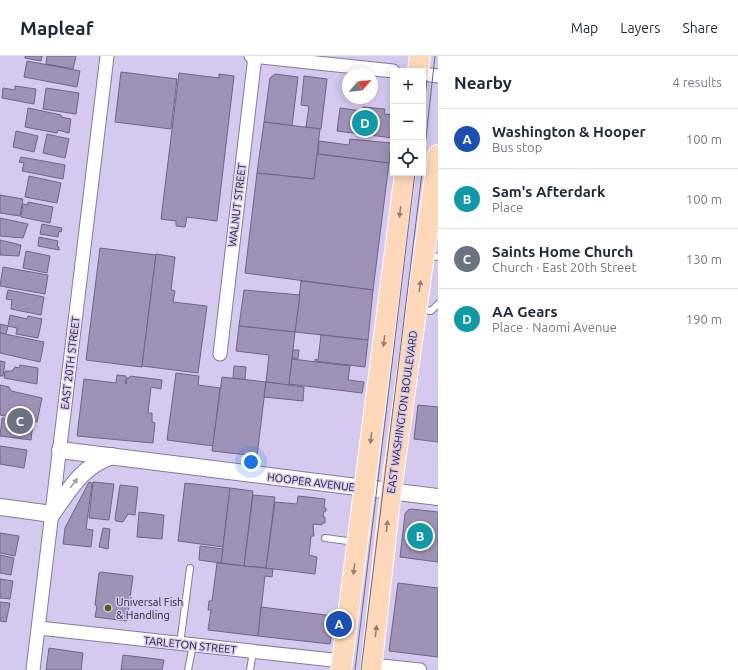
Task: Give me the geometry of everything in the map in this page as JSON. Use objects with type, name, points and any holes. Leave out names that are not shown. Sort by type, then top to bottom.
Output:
[{"type":"main road","points":[[418,68],[420,56]]},
{"type":"main road","name":"EAST WASHINGTON BOULEVARD","points":[[372,667],[391,491],[416,309],[431,256],[438,155]]},
{"type":"main road","points":[[342,666],[405,176]]},
{"type":"street","name":"EAST 20TH STREET","points":[[33,670],[107,56]]},
{"type":"street","points":[[251,56],[390,71]]},
{"type":"street","name":"WALNUT STREET","points":[[220,354],[254,56]]},
{"type":"street","points":[[426,74],[438,76]]},
{"type":"street","name":"HOOPER AVENUE","points":[[60,450],[438,497]]},
{"type":"street","points":[[0,507],[52,514],[73,484],[87,468],[98,461],[112,456]]},
{"type":"street","name":"TARLETON STREET","points":[[39,628],[253,652],[342,666]]},
{"type":"street","points":[[372,667],[420,670]]},
{"type":"lane","points":[[416,309],[431,311],[438,304]]},
{"type":"lane","points":[[325,538],[358,542]]},
{"type":"lane","points":[[180,644],[190,568]]},
{"type":"lane","points":[[188,670],[193,645]]},
{"type":"lane","points":[[250,670],[253,652]]},
{"type":"building","points":[[25,56],[42,56],[41,61],[25,58]]},
{"type":"building","points":[[47,56],[76,56],[73,69],[46,64]]},
{"type":"building","points":[[27,61],[80,71],[77,87],[24,77]]},
{"type":"building","points":[[121,72],[177,79],[171,129],[115,122]]},
{"type":"building","points":[[179,73],[219,78],[219,74],[234,76],[217,221],[187,217],[185,227],[176,226],[176,221],[161,219]]},
{"type":"building","points":[[275,74],[298,77],[292,126],[264,122],[270,78]]},
{"type":"building","points":[[304,76],[327,79],[321,129],[306,127],[309,106],[301,105]]},
{"type":"building","points":[[15,86],[36,89],[34,104],[2,98],[3,88],[15,90]]},
{"type":"building","points":[[46,88],[79,93],[76,114],[43,109]]},
{"type":"building","points":[[363,107],[385,109],[384,114],[390,115],[390,138],[337,131],[340,108],[362,111]]},
{"type":"building","points":[[28,108],[61,115],[61,117],[71,119],[69,133],[58,130],[57,133],[25,127]]},
{"type":"building","points":[[264,122],[320,129],[314,179],[257,173]]},
{"type":"building","points":[[16,131],[38,136],[34,152],[13,147]]},
{"type":"building","points":[[47,134],[69,139],[65,158],[43,153]]},
{"type":"building","points":[[350,139],[390,143],[389,163],[318,154],[319,141],[349,145]]},
{"type":"building","points":[[317,154],[389,163],[373,290],[245,273],[257,173],[314,179]]},
{"type":"building","points":[[21,157],[65,165],[63,179],[22,171],[24,163],[19,162]]},
{"type":"building","points":[[29,176],[61,183],[57,203],[25,197]]},
{"type":"building","points":[[0,195],[23,199],[20,216],[0,213]]},
{"type":"building","points":[[28,202],[53,207],[50,223],[21,217],[23,204],[28,205]]},
{"type":"building","points":[[0,218],[28,224],[23,238],[0,236]]},
{"type":"building","points":[[42,224],[62,228],[61,232],[59,231],[58,237],[40,234]]},
{"type":"building","points":[[39,237],[58,241],[57,246],[59,247],[59,250],[38,246]]},
{"type":"building","points":[[0,240],[21,245],[19,256],[0,255]]},
{"type":"building","points":[[100,248],[156,255],[142,367],[86,360]]},
{"type":"building","points":[[26,251],[50,256],[47,273],[23,268]]},
{"type":"building","points":[[156,254],[175,257],[171,290],[175,291],[173,302],[207,306],[198,373],[142,366]]},
{"type":"building","points":[[3,267],[48,275],[45,294],[0,286]]},
{"type":"building","points":[[301,281],[373,290],[368,340],[295,332]]},
{"type":"building","points":[[8,290],[44,297],[41,315],[11,309],[12,300],[6,299]]},
{"type":"building","points":[[244,290],[300,295],[295,332],[239,326]]},
{"type":"building","points":[[10,315],[27,319],[28,316],[42,319],[38,338],[16,334],[17,328],[8,326]]},
{"type":"building","points":[[0,324],[8,326],[6,334],[0,333]]},
{"type":"building","points":[[239,326],[295,332],[289,385],[266,382],[269,355],[236,351]]},
{"type":"building","points":[[0,333],[44,342],[40,362],[0,353]]},
{"type":"building","points":[[321,335],[368,340],[365,367],[315,361],[315,359],[318,360]]},
{"type":"building","points":[[293,350],[299,350],[298,359],[292,359]]},
{"type":"building","points":[[292,359],[350,366],[348,380],[364,382],[362,393],[289,384]]},
{"type":"building","points":[[0,361],[5,362],[3,376],[0,376]]},
{"type":"building","points":[[20,365],[38,368],[37,384],[4,378],[5,371],[12,371],[15,367],[19,368]]},
{"type":"building","points":[[234,366],[246,367],[245,380],[233,378]]},
{"type":"building","points":[[176,373],[199,376],[198,385],[220,388],[213,446],[167,440]]},
{"type":"building","points":[[117,375],[126,376],[126,384],[127,378],[130,376],[162,380],[161,389],[151,387],[148,413],[152,413],[152,422],[155,423],[153,443],[77,436],[84,379],[116,383]]},
{"type":"building","points":[[222,377],[266,382],[257,456],[212,451]]},
{"type":"building","points":[[266,382],[304,387],[303,401],[264,397]]},
{"type":"building","points":[[0,385],[9,387],[11,391],[42,398],[37,422],[0,415]]},
{"type":"building","points":[[418,405],[438,407],[438,442],[414,439]]},
{"type":"building","points":[[2,418],[33,423],[31,440],[0,436]]},
{"type":"building","points":[[0,446],[27,450],[24,468],[0,464]]},
{"type":"building","points":[[89,482],[92,483],[86,529],[93,530],[91,547],[63,544],[65,528]]},
{"type":"building","points":[[93,482],[114,484],[109,520],[89,518]]},
{"type":"building","points":[[185,483],[230,488],[223,547],[178,541]]},
{"type":"building","points":[[120,485],[138,487],[135,515],[128,514],[123,522],[116,521],[115,519]]},
{"type":"building","points":[[230,488],[253,491],[244,566],[221,563]]},
{"type":"building","points":[[253,495],[275,497],[266,568],[244,566]]},
{"type":"building","points":[[298,496],[325,499],[324,508],[326,508],[326,511],[324,511],[323,517],[325,517],[325,523],[322,523],[322,525],[313,524],[314,536],[311,536],[309,555],[317,557],[315,574],[266,568],[275,502],[297,504]]},
{"type":"building","points":[[411,509],[438,512],[438,562],[400,557],[405,514]]},
{"type":"building","points":[[139,512],[164,515],[162,539],[137,537]]},
{"type":"building","points":[[103,528],[110,529],[108,549],[99,547]]},
{"type":"building","points":[[0,533],[19,536],[15,556],[0,553]]},
{"type":"building","points":[[200,546],[223,549],[221,563],[199,560]]},
{"type":"building","points":[[0,555],[14,558],[11,575],[0,573]]},
{"type":"building","points":[[217,563],[273,569],[272,577],[265,576],[258,636],[208,630],[211,610],[208,610],[209,601],[212,601]]},
{"type":"building","points":[[99,573],[133,576],[127,621],[95,617]]},
{"type":"building","points":[[0,579],[13,581],[10,599],[0,598]]},
{"type":"building","points":[[398,583],[438,588],[438,657],[389,651]]},
{"type":"building","points":[[0,602],[10,603],[6,622],[0,621]]},
{"type":"building","points":[[261,607],[334,616],[330,644],[258,636]]},
{"type":"building","points":[[49,648],[83,653],[81,670],[46,670]]},
{"type":"building","points":[[123,655],[164,660],[162,670],[121,670]]},
{"type":"tram line","points":[[426,140],[435,56]]},
{"type":"tram line","points":[[424,104],[427,80]]},
{"type":"tram line","points":[[355,670],[415,176]]},
{"type":"tram line","points":[[361,670],[422,176]]},
{"type":"place","name":"AA Gears","points":[[365,123]]},
{"type":"place","name":"Saints Home Church","points":[[20,421]]},
{"type":"place","name":"Sam's Afterdark","points":[[420,536]]},
{"type":"place","name":"Universal Fish & Handling","points":[[108,608]]},
{"type":"place","name":"Washington & Hooper","points":[[339,624]]}]
